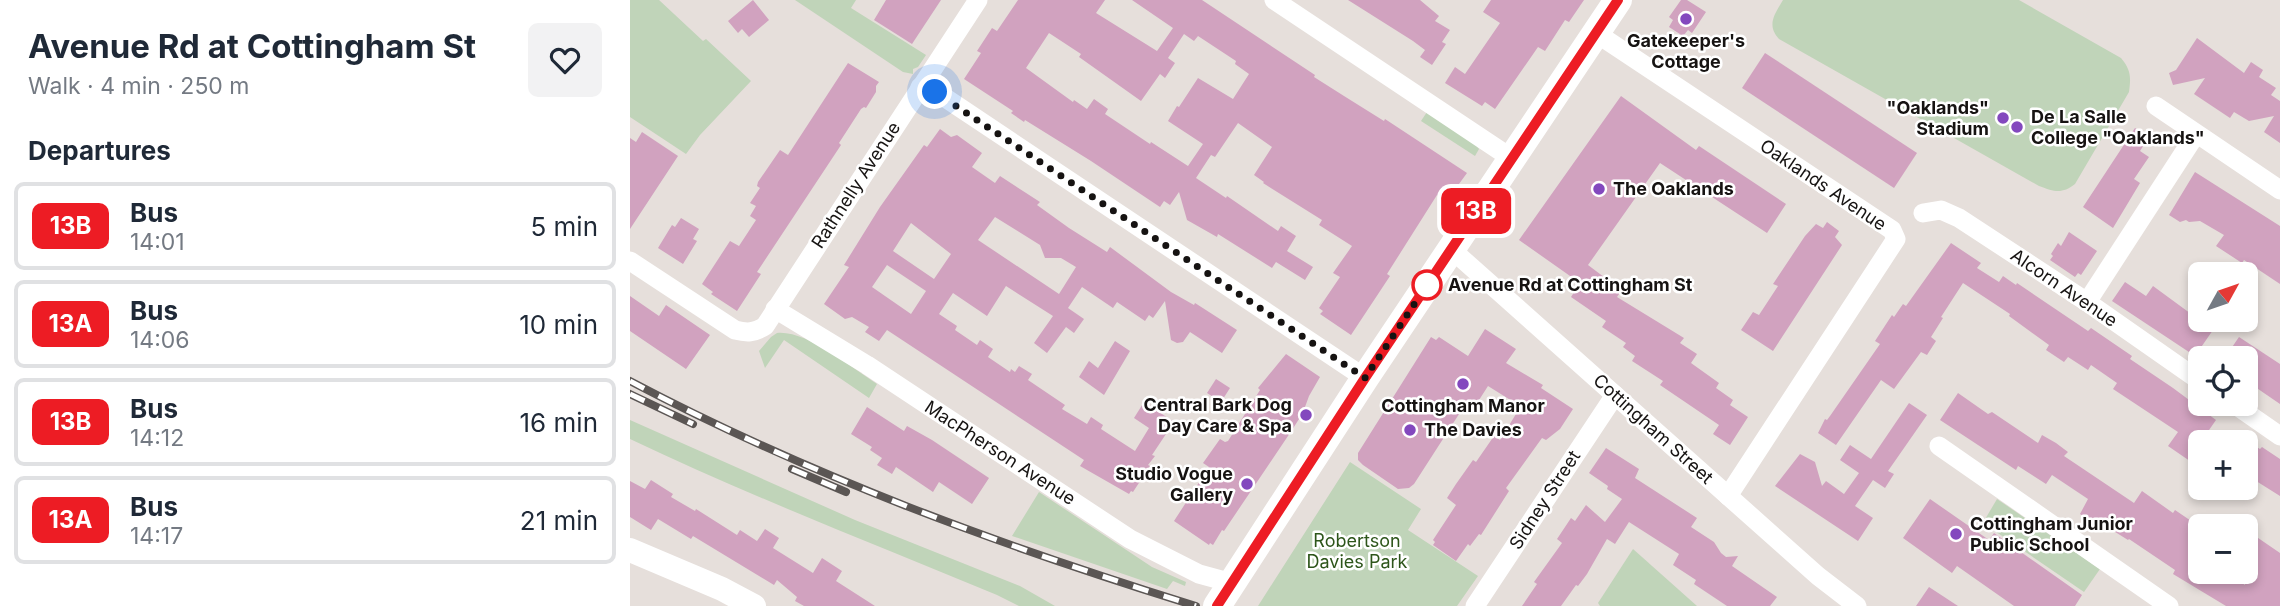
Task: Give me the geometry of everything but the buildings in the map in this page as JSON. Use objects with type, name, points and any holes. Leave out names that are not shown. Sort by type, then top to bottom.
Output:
[{"type":"main road","points":[[1224,594],[1618,0]]},
{"type":"street","name":"Rathnelly Avenue","points":[[630,261],[725,325],[745,333],[755,332],[765,326],[978,0]]},
{"type":"street","points":[[1274,0],[1511,158]]},
{"type":"street","name":"Oaklands Avenue","points":[[1596,33],[1892,230],[1896,239],[1727,496]]},
{"type":"street","points":[[920,87],[946,98],[1365,378]]},
{"type":"street","points":[[2156,106],[2280,190]]},
{"type":"street","points":[[2087,302],[2196,134]]},
{"type":"street","name":"Alcorn Avenue","points":[[1923,213],[1941,210],[1959,218],[2188,372]]},
{"type":"street","name":"Cottingham Street","points":[[1451,249],[1727,496],[1818,576],[1857,606]]},
{"type":"street","name":"MacPherson Avenue","points":[[775,309],[875,371],[1130,539],[1199,574],[1224,594]]},
{"type":"street","name":"Sidney Street","points":[[1475,606],[1615,394]]},
{"type":"street","points":[[2251,416],[2280,436]]},
{"type":"street","points":[[1939,446],[2169,606]]},
{"type":"street","points":[[630,550],[711,584],[754,606]]},
{"type":"green space","points":[[630,0],[659,0],[751,81],[700,135],[686,154],[630,117]]},
{"type":"green space","points":[[795,0],[856,0],[851,8],[926,55],[918,67],[913,69],[913,74],[903,72]]},
{"type":"green space","name":"\"Oaklands\" Stadium","points":[[1783,0],[2019,0],[2121,58],[2129,74],[2129,92],[2075,184],[2062,191],[2050,190],[1779,39],[1772,24]]},
{"type":"green space","points":[[1427,112],[1475,144],[1479,149],[1475,156],[1421,121]]},
{"type":"green space","points":[[777,333],[802,337],[877,384],[869,398],[784,340],[765,368],[759,351]]},
{"type":"green space","points":[[630,420],[855,520],[1020,586],[1055,606],[1019,606],[721,480],[630,439]]},
{"type":"green space","name":"Robertson Davies Park","points":[[1350,462],[1421,509],[1408,530],[1478,576],[1457,606],[1258,606]]},
{"type":"green space","points":[[1039,492],[1152,567],[1186,582],[1185,586],[1173,581],[1167,589],[1012,536]]},
{"type":"green space","points":[[1997,499],[2100,569],[2084,592],[1989,527],[1984,521]]},
{"type":"green space","points":[[1633,549],[1697,606],[1600,606],[1598,603]]},
{"type":"railway","points":[[630,381],[767,448],[908,507],[1051,559],[1196,606]]},
{"type":"railway","points":[[630,394],[693,424]]},
{"type":"railway","points":[[792,469],[846,492]]},
{"type":"bus line","name":"13B","points":[[1217,606],[1365,378],[1618,0]]},
{"type":"place","name":"Gatekeeper's Cottage","points":[[1686,19]]},
{"type":"place","name":"\"Oaklands\" Stadium","points":[[2003,118]]},
{"type":"place","name":"De La Salle College \"Oaklands\"","points":[[2017,127]]},
{"type":"place","name":"The Oaklands","points":[[1599,189]]},
{"type":"place","name":"Avenue Rd at Cottingham St","points":[[1427,285]]},
{"type":"place","name":"Cottingham Manor","points":[[1463,384]]},
{"type":"place","name":"Central Bark Dog Day Care & Spa","points":[[1306,415]]},
{"type":"place","name":"The Davies","points":[[1410,430]]},
{"type":"place","name":"Studio Vogue Gallery","points":[[1247,484]]},
{"type":"place","name":"Cottingham Junior Public School","points":[[1956,534]]},
{"type":"route","points":[[935,92],[1365,378],[1427,285]]}]
